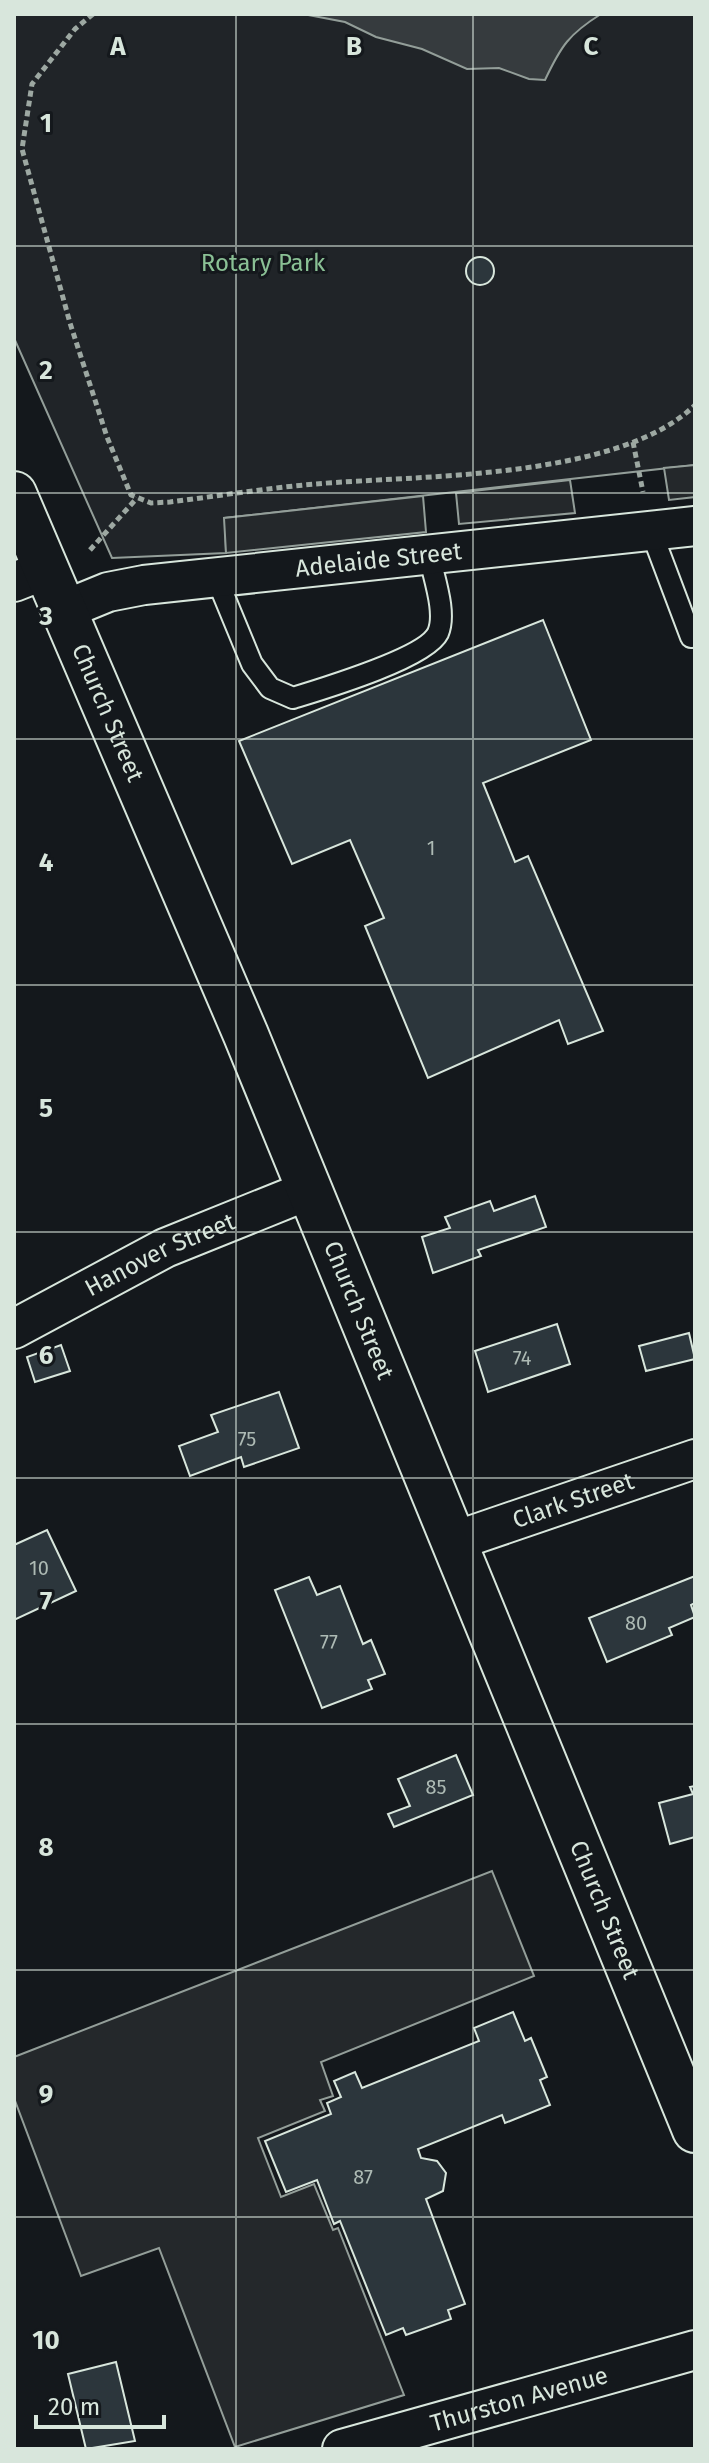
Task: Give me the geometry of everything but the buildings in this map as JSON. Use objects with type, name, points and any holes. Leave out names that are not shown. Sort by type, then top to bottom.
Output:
[{"type":"main road","name":"Church Street","points":[[14,494],[30,575],[64,610],[309,1190],[695,2130]]},
{"type":"street","name":"Adelaide Street","points":[[64,610],[122,588],[695,526]]},
{"type":"street","name":"Hanover Street","points":[[14,1329],[165,1248],[309,1190]]},
{"type":"street","name":"Clark Street","points":[[452,1542],[695,1459]]},
{"type":"street","name":"Thurston Avenue","points":[[342,2449],[695,2350]]},
{"type":"lane","points":[[651,531],[694,642]]},
{"type":"lane","points":[[216,577],[252,664],[270,688],[293,698],[345,682],[427,647],[439,632],[439,603],[429,554]]},
{"type":"path","points":[[93,14],[75,29],[32,84],[22,149],[62,296],[98,408],[128,491],[137,498],[151,503],[170,502],[311,484],[552,464],[633,442],[695,405]]},
{"type":"path","points":[[633,442],[651,531]]},
{"type":"path","points":[[90,550],[137,498]]},
{"type":"green space","name":"Rotary Park","points":[[14,14],[695,14],[695,465],[225,518],[226,553],[112,558],[14,338]]},
{"type":"shaded area","points":[[303,14],[601,14],[567,42],[545,80],[529,79],[499,68],[467,69],[422,49],[376,37],[345,22]]},
{"type":"shaded area","points":[[695,465],[695,497],[669,500],[664,468]]},
{"type":"shaded area","points":[[570,480],[575,513],[459,524],[456,493]]},
{"type":"shaded area","points":[[423,496],[426,532],[226,553],[224,518]]},
{"type":"shaded area","points":[[492,1871],[534,1976],[321,2062],[333,2096],[320,2100],[325,2111],[258,2138],[281,2197],[314,2184],[333,2230],[338,2228],[404,2395],[235,2447],[159,2248],[81,2276],[14,2098],[14,2057]]}]
